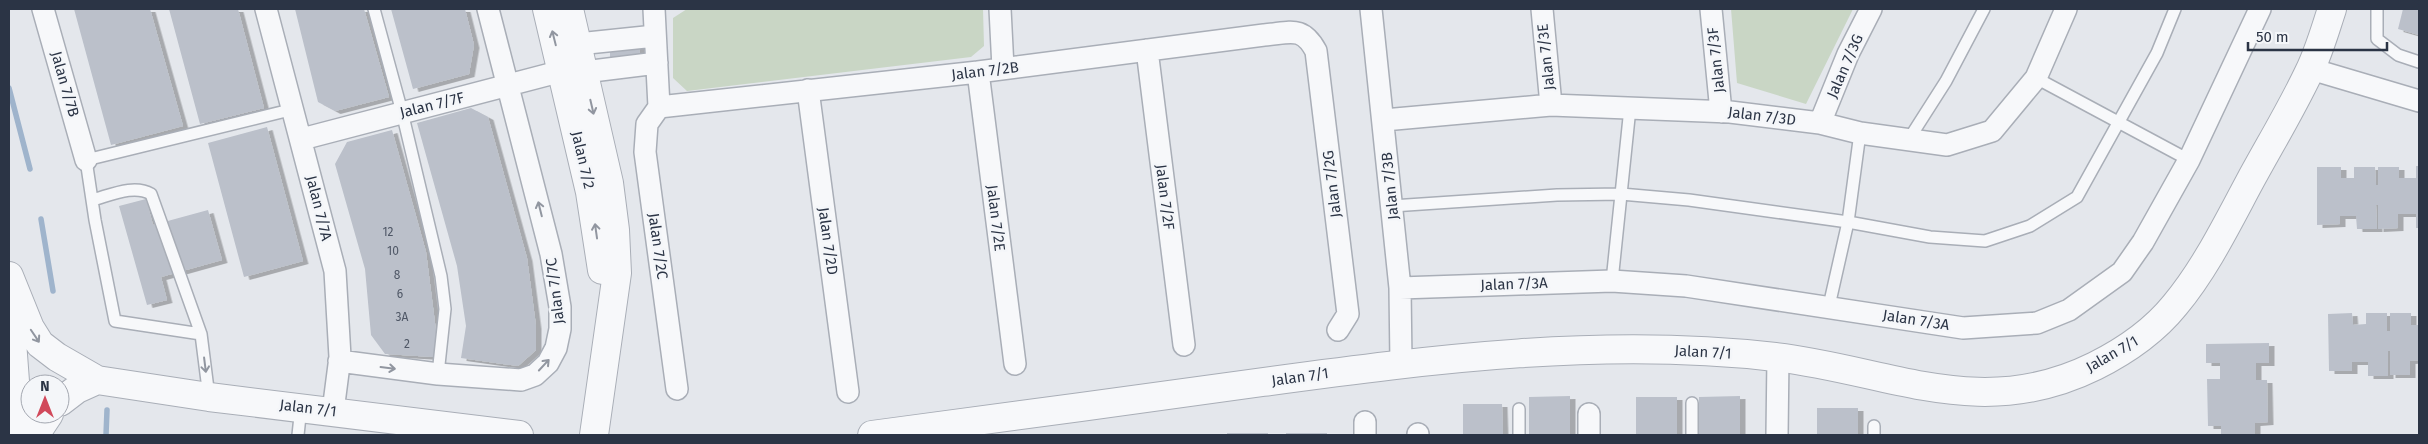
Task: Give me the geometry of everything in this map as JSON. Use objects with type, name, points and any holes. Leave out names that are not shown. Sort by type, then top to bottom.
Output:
[{"type":"street","name":"Jalan 7/7B","points":[[43,9],[86,160]]},
{"type":"street","name":"Jalan 7/7A","points":[[266,9],[302,139],[334,271],[340,362],[333,411]]},
{"type":"street","name":"Jalan 7/7C","points":[[340,362],[438,374],[521,380],[535,375],[548,363],[556,348],[560,329],[560,307],[551,254],[488,9]]},
{"type":"street","name":"Jalan 7/2","points":[[547,9],[573,71],[610,313],[594,435]]},
{"type":"street","name":"Jalan 7/2","points":[[569,9],[578,44],[573,71]]},
{"type":"street","points":[[654,9],[658,107]]},
{"type":"street","points":[[1000,9],[1003,68]]},
{"type":"street","name":"Jalan 7/3B","points":[[1370,9],[1384,120],[1400,288],[1400,363]]},
{"type":"street","name":"Jalan 7/3E","points":[[1542,9],[1551,105]]},
{"type":"street","name":"Jalan 7/3F","points":[[1711,9],[1721,112]]},
{"type":"street","name":"Jalan 7/3G","points":[[1820,123],[1848,54],[1871,9]]},
{"type":"street","name":"Jalan 7/3D","points":[[1384,120],[1551,105],[1721,112],[1820,123],[1860,133],[1947,145],[1992,132],[2036,78],[2066,9]]},
{"type":"street","name":"Jalan 7/3A","points":[[1400,288],[1612,281],[1686,286],[1829,306],[1964,328],[2037,323],[2069,310],[2122,272],[2143,242],[2189,160],[2260,9]]},
{"type":"street","name":"Jalan 7/1","points":[[872,435],[943,431],[1400,363],[1443,358],[1570,350],[1664,350],[1778,357],[1948,391],[2003,392],[2047,384],[2092,368],[2132,344],[2151,330],[2176,305],[2216,245],[2311,69],[2332,9]]},
{"type":"street","name":"Jalan 7/2B","points":[[658,107],[978,72],[1290,33],[1301,33],[1309,38]]},
{"type":"street","points":[[578,44],[655,36]]},
{"type":"street","name":"Jalan 7/2G","points":[[1309,38],[1316,51],[1348,314],[1338,330]]},
{"type":"street","name":"Jalan 7/2F","points":[[1146,50],[1184,345]]},
{"type":"street","name":"Jalan 7/7F","points":[[302,139],[508,85],[573,71],[657,63]]},
{"type":"street","points":[[2311,69],[2419,102]]},
{"type":"street","name":"Jalan 7/2E","points":[[978,72],[1015,364]]},
{"type":"street","name":"Jalan 7/2D","points":[[808,90],[848,392]]},
{"type":"street","name":"Jalan 7/2C","points":[[658,107],[647,124],[645,152],[677,389]]},
{"type":"street","name":"Jalan 7/1","points":[[9,276],[30,328],[40,344],[57,358],[98,380],[209,397],[333,411],[431,430],[519,435]]},
{"type":"street","points":[[9,301],[18,435]]},
{"type":"street","points":[[1777,435],[1778,357]]},
{"type":"street","points":[[70,394],[77,389],[98,380]]},
{"type":"street","points":[[1589,414],[1589,435]]},
{"type":"street","points":[[35,435],[42,424]]},
{"type":"lane","points":[[374,9],[402,112],[442,276],[445,309],[438,374]]},
{"type":"lane","points":[[1909,140],[1946,81],[1984,9]]},
{"type":"lane","points":[[1392,206],[1558,195],[1621,194],[1689,200],[1848,222],[1930,237],[1985,241],[2030,226],[2077,197],[2157,53],[2175,9]]},
{"type":"lane","points":[[2377,9],[2377,40],[2398,55],[2419,62]]},
{"type":"lane","points":[[2036,78],[2189,160]]},
{"type":"lane","points":[[1612,281],[1630,108]]},
{"type":"lane","points":[[201,334],[115,321],[86,160],[294,109]]},
{"type":"lane","points":[[1829,306],[1848,222],[1860,133]]},
{"type":"lane","points":[[92,200],[134,189],[144,190],[151,194],[201,334],[209,397]]},
{"type":"lane","points":[[1692,403],[1692,435]]},
{"type":"lane","points":[[298,435],[301,407]]},
{"type":"lane","points":[[1519,409],[1519,435]]},
{"type":"green space","points":[[687,9],[983,9],[984,46],[971,57],[687,91],[673,78],[673,18]]},
{"type":"green space","points":[[1731,9],[1853,9],[1806,104],[1737,83]]},
{"type":"building","points":[[74,9],[150,9],[183,126],[111,145]]},
{"type":"building","points":[[169,9],[238,9],[264,108],[200,124]]},
{"type":"building","points":[[295,9],[364,9],[389,97],[335,111],[318,102]]},
{"type":"building","points":[[391,9],[465,9],[474,45],[469,74],[413,89]]},
{"type":"building","points":[[2403,9],[2419,9],[2419,35],[2398,29]]},
{"type":"building","points":[[610,44],[639,44],[640,58],[610,59]]},
{"type":"building","points":[[471,108],[488,117],[527,258],[536,326],[536,350],[518,366],[461,358],[466,326],[457,266],[417,123]]},
{"type":"building","points":[[267,127],[303,261],[244,277],[208,143]]},
{"type":"building","points":[[392,130],[426,252],[436,331],[434,357],[385,354],[371,335],[365,269],[335,164],[347,142]]},
{"type":"building","points":[[2416,166],[2419,166],[2419,228],[2416,228],[2416,214],[2398,214],[2398,228],[2378,229],[2378,205],[2376,205],[2377,229],[2357,229],[2356,216],[2340,216],[2340,224],[2317,225],[2317,167],[2341,167],[2341,178],[2354,178],[2354,167],[2375,167],[2376,185],[2378,185],[2378,167],[2399,167],[2399,178],[2416,178]]},
{"type":"building","points":[[146,199],[153,225],[208,210],[222,260],[161,277],[167,300],[147,305],[119,206]]},
{"type":"building","points":[[2352,313],[2353,325],[2366,324],[2366,313],[2387,313],[2387,331],[2390,331],[2390,313],[2411,313],[2411,325],[2419,325],[2419,360],[2410,361],[2410,375],[2390,375],[2390,351],[2388,351],[2388,376],[2368,376],[2368,362],[2352,362],[2352,371],[2329,371],[2328,314]]},
{"type":"building","points":[[2269,343],[2269,363],[2256,363],[2256,380],[2267,380],[2268,422],[2255,423],[2255,435],[2221,435],[2221,426],[2208,426],[2207,379],[2220,379],[2220,363],[2206,363],[2206,344]]},
{"type":"building","points":[[1570,396],[1570,435],[1529,435],[1529,397]]},
{"type":"building","points":[[1740,396],[1740,435],[1699,435],[1699,397]]},
{"type":"building","points":[[1636,397],[1677,397],[1677,435],[1636,435]]},
{"type":"building","points":[[1463,404],[1502,404],[1503,435],[1463,435]]},
{"type":"building","points":[[1817,408],[1858,408],[1858,435],[1817,435]]},
{"type":"building","points":[[1227,433],[1268,433],[1268,435],[1227,435]]},
{"type":"building","points":[[1286,433],[1327,433],[1327,435],[1286,435]]},
{"type":"waterway","points":[[9,88],[30,169]]},
{"type":"waterway","points":[[41,219],[53,291]]},
{"type":"waterway","points":[[106,435],[107,410]]}]
